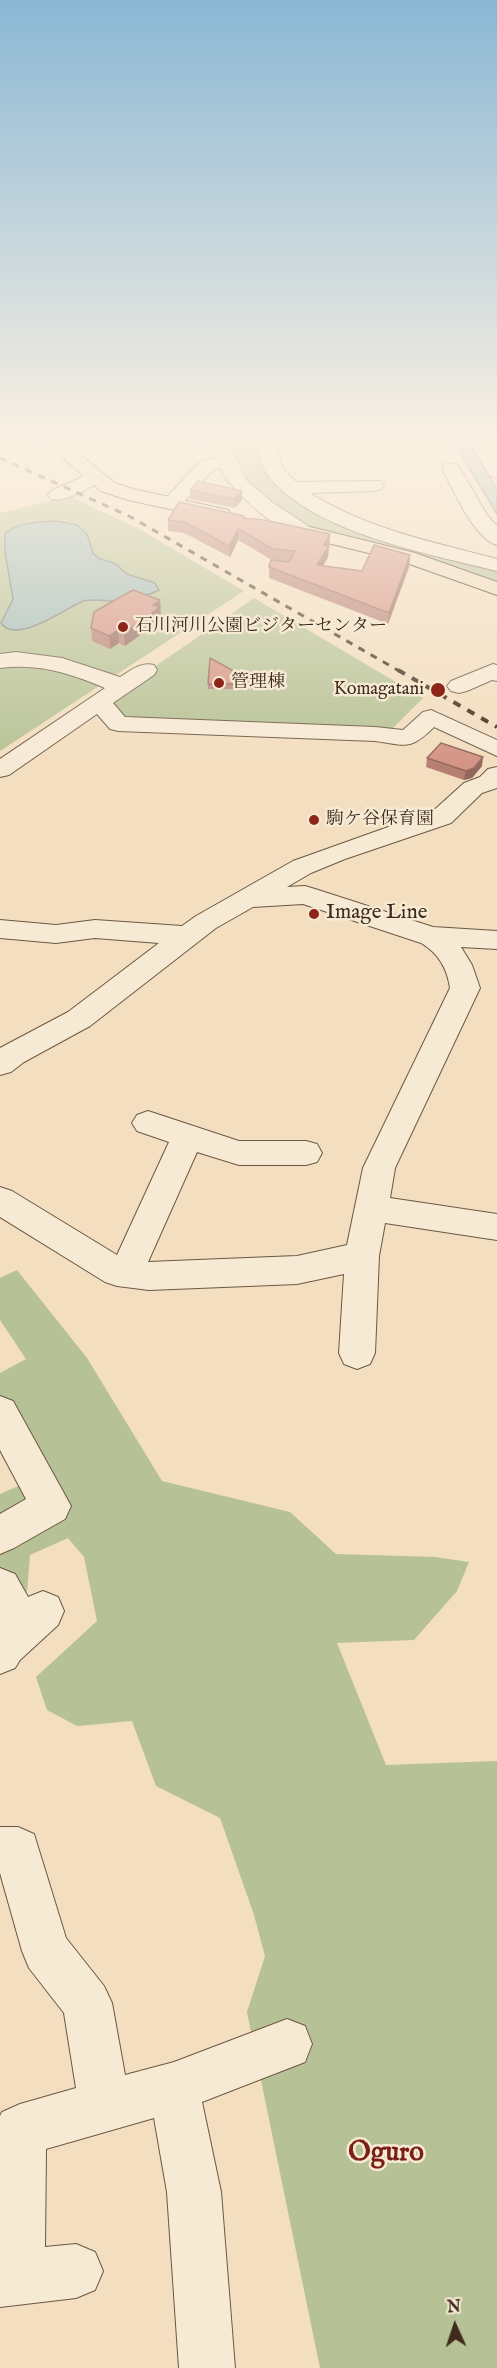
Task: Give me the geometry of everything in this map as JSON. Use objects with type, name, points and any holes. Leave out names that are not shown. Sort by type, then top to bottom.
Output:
[{"type":"highway","points":[[374,549],[494,584]]},
{"type":"street","points":[[438,549],[497,564]]},
{"type":"street","points":[[0,661],[39,660],[72,666],[121,686]]},
{"type":"street","points":[[0,770],[146,670]]},
{"type":"street","points":[[459,686],[493,671],[497,674]]},
{"type":"street","points":[[99,702],[118,724],[375,734],[409,738],[431,717],[497,749]]},
{"type":"street","points":[[0,1064],[12,1054],[80,1019],[186,936],[247,898],[302,867],[442,817],[473,788],[489,782],[497,774]]},
{"type":"street","points":[[247,898],[305,896],[431,936],[445,944],[463,976],[465,988],[379,1168],[362,1256],[357,1353]]},
{"type":"street","points":[[0,929],[56,934],[95,929],[186,936]]},
{"type":"street","points":[[431,936],[497,940]]},
{"type":"street","points":[[148,1123],[239,1153],[306,1153]]},
{"type":"street","points":[[126,1274],[188,1136]]},
{"type":"street","points":[[0,1200],[117,1272],[126,1274],[149,1276],[297,1270],[362,1256]]},
{"type":"street","points":[[371,1208],[497,1227]]},
{"type":"street","points":[[0,1413],[51,1506],[0,1535]]},
{"type":"street","points":[[0,1588],[22,1631]]},
{"type":"street","points":[[0,1850],[18,1850],[46,1951],[87,2003],[105,2106]]},
{"type":"street","points":[[76,2271],[9,2278],[20,2130],[174,2087],[287,2044]]},
{"type":"street","points":[[174,2087],[194,2192],[207,2368]]},
{"type":"green space","points":[[0,549],[172,549],[244,591],[0,751]]},
{"type":"green space","points":[[389,549],[458,549],[497,559],[497,585],[449,565]]},
{"type":"green space","points":[[254,598],[423,698],[389,732],[126,722],[108,699]]},
{"type":"green space","points":[[17,1270],[87,1358],[162,1481],[290,1512],[336,1554],[435,1557],[469,1562],[457,1591],[414,1640],[337,1643],[386,1765],[497,1761],[497,2368],[320,2368],[247,2012],[265,1956],[254,1915],[220,1818],[156,1786],[132,1721],[77,1726],[47,1710],[36,1677],[97,1621],[84,1557],[68,1538],[30,1555],[27,1592],[0,1603],[0,1494],[46,1474],[0,1396],[0,1373],[26,1359],[0,1320],[0,1278]]},
{"type":"water","points":[[5,549],[92,549],[98,558],[116,564],[127,574],[155,583],[159,590],[124,600],[81,602],[28,628],[8,629],[1,623],[13,599]]},
{"type":"building","points":[[273,549],[327,549],[317,565],[362,571],[372,549],[387,549],[410,555],[389,613],[269,567],[271,560],[289,562],[295,551]]},
{"type":"building","points":[[133,590],[160,600],[153,605],[160,607],[124,633],[118,630],[109,636],[91,628],[94,612]]},
{"type":"building","points":[[210,658],[257,684],[208,684]]},
{"type":"building","points":[[441,743],[483,757],[474,768],[466,771],[427,758]]},
{"type":"railway","points":[[186,549],[401,672]]},
{"type":"railway","points":[[398,670],[497,727]]},
{"type":"place","name":"石川河川公園ビジターセンター","points":[[123,627]]},
{"type":"place","name":"管理棟","points":[[219,683]]},
{"type":"place","name":"Komagatani","points":[[438,690]]},
{"type":"place","name":"駒ケ谷保育園","points":[[314,820]]},
{"type":"place","name":"Image Line","points":[[314,914]]},
{"type":"district","name":"Oguro","points":[[386,2154]]}]
